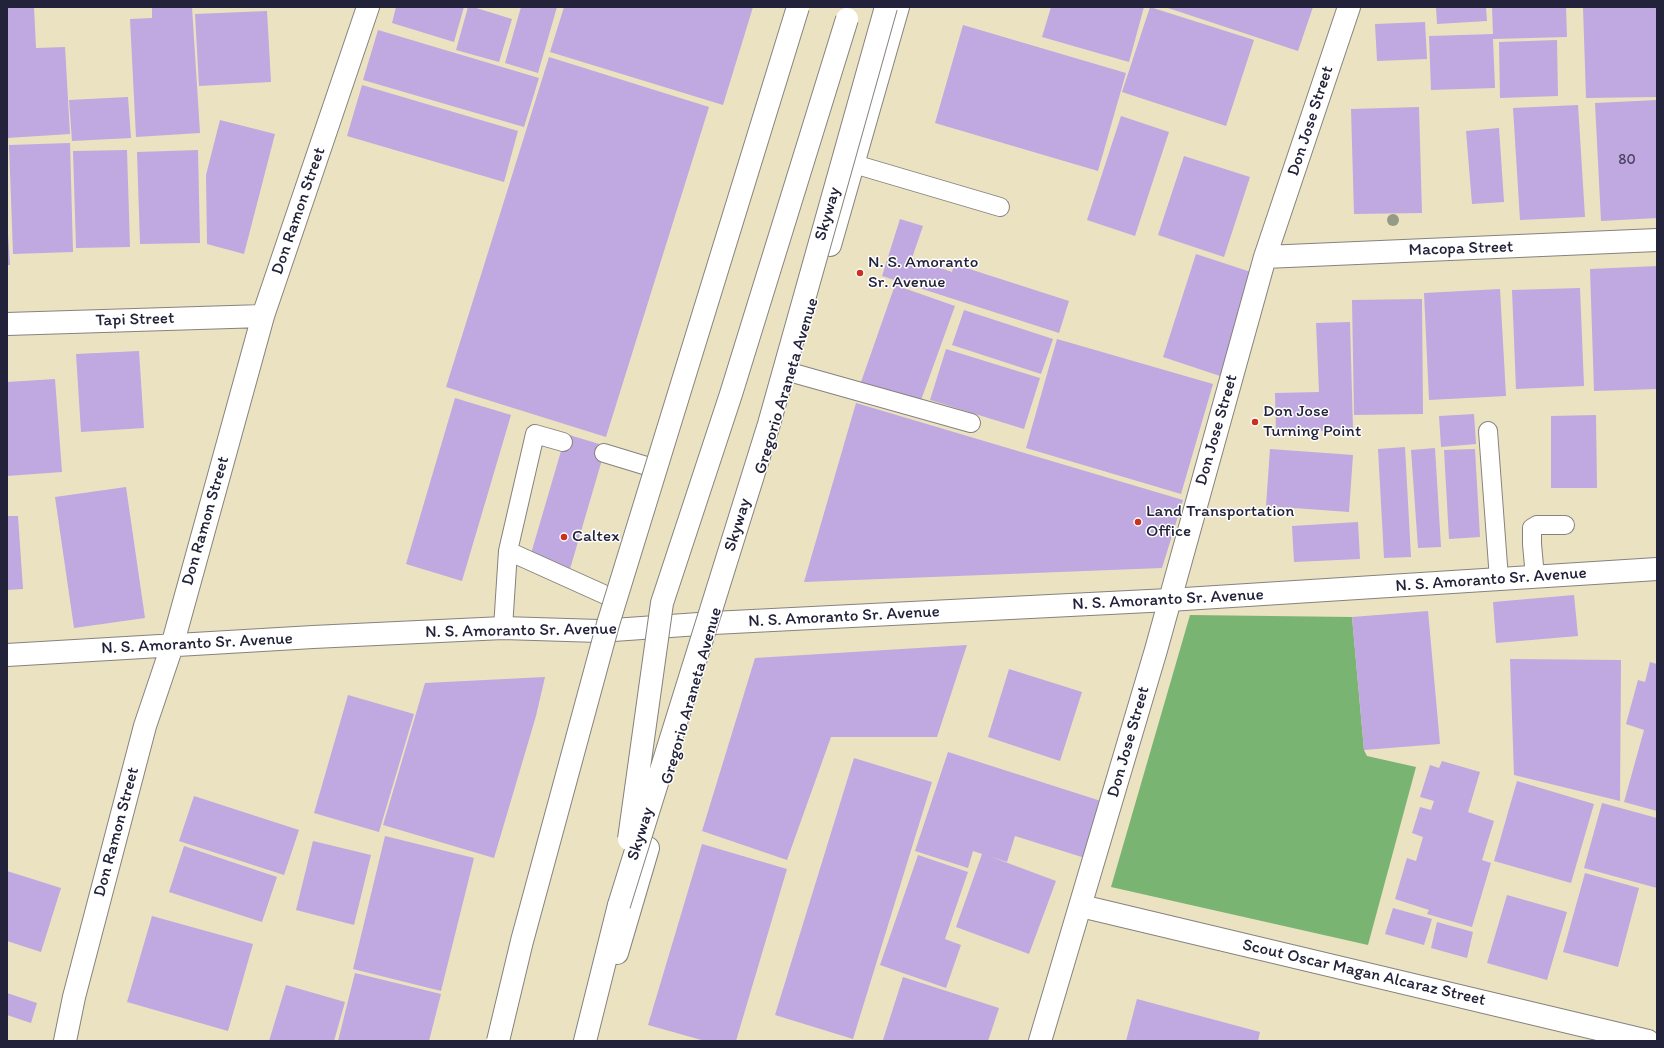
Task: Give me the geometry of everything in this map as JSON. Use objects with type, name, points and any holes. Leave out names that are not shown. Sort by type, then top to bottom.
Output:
[{"type":"main road","name":"Don Ramon Street","points":[[65,1041],[74,997],[145,726],[172,646],[263,316],[368,7]]},
{"type":"main road","points":[[490,1041],[492,1025],[599,631],[650,467],[788,7]]},
{"type":"main road","points":[[498,1041],[522,941],[608,624],[798,7]]},
{"type":"main road","points":[[619,906],[662,603],[731,394],[850,7]]},
{"type":"main road","name":"Skyway","points":[[585,1041],[619,906],[769,424],[886,7]]},
{"type":"main road","name":"Gregorio Araneta Avenue","points":[[592,1041],[713,623],[793,373],[898,7]]},
{"type":"main road","name":"Don Jose Street","points":[[1040,1041],[1081,906],[1169,600],[1265,257],[1349,7]]},
{"type":"main road","name":"Macopa Street","points":[[1265,257],[1657,240]]},
{"type":"main road","name":"Tapi Street","points":[[7,324],[263,316]]},
{"type":"main road","name":"N. S. Amoranto Sr. Avenue","points":[[7,655],[503,628],[599,631],[627,630],[713,623],[1169,600],[1657,569]]},
{"type":"main road","name":"Scout Oscar Magan Alcaraz Street","points":[[1081,906],[1648,1041]]},
{"type":"lane","points":[[854,164],[1000,207]]},
{"type":"lane","points":[[793,373],[971,423]]},
{"type":"lane","points":[[1488,431],[1499,579]]},
{"type":"lane","points":[[503,628],[508,551],[535,434],[563,442]]},
{"type":"lane","points":[[604,453],[650,467]]},
{"type":"lane","points":[[1535,577],[1532,528],[1537,525],[1565,525]]},
{"type":"lane","points":[[508,551],[610,597]]},
{"type":"green space","points":[[1190,615],[1352,617],[1364,750],[1367,756],[1416,767],[1368,945],[1111,887]]},
{"type":"building","points":[[7,7],[34,7],[36,48],[65,47],[70,134],[7,138]]},
{"type":"building","points":[[152,7],[192,7],[200,133],[136,137],[130,19],[152,18]]},
{"type":"building","points":[[396,7],[464,7],[454,42],[392,23]]},
{"type":"building","points":[[468,7],[473,7],[512,19],[499,62],[456,50]]},
{"type":"building","points":[[521,7],[557,7],[538,73],[505,63]]},
{"type":"building","points":[[564,7],[753,7],[723,105],[550,52]]},
{"type":"building","points":[[1051,7],[1144,7],[1129,62],[1042,37]]},
{"type":"building","points":[[1150,7],[1254,40],[1226,126],[1122,92]]},
{"type":"building","points":[[1165,7],[1313,7],[1298,51]]},
{"type":"building","points":[[1436,7],[1486,7],[1487,21],[1437,24]]},
{"type":"building","points":[[1492,7],[1566,7],[1567,37],[1493,39],[1495,88],[1431,90],[1429,36],[1493,34]]},
{"type":"building","points":[[1583,7],[1657,7],[1657,97],[1586,98]]},
{"type":"building","points":[[267,11],[271,82],[199,86],[195,14]]},
{"type":"building","points":[[1425,22],[1427,59],[1377,61],[1375,24]]},
{"type":"building","points":[[963,25],[1126,73],[1098,171],[935,123]]},
{"type":"building","points":[[378,30],[539,78],[524,127],[363,80]]},
{"type":"building","points":[[1557,40],[1558,96],[1500,98],[1499,42]]},
{"type":"building","points":[[549,57],[709,107],[606,437],[446,387]]},
{"type":"building","points":[[362,85],[518,131],[504,182],[347,136]]},
{"type":"building","points":[[128,97],[131,138],[72,141],[69,100]]},
{"type":"building","points":[[1657,100],[1657,218],[1601,221],[1595,103]]},
{"type":"building","points":[[1578,105],[1585,217],[1520,220],[1513,108]]},
{"type":"building","points":[[1419,107],[1422,213],[1354,214],[1351,109]]},
{"type":"building","points":[[1121,116],[1169,132],[1135,236],[1087,220]]},
{"type":"building","points":[[220,120],[275,134],[244,254],[207,244],[206,175]]},
{"type":"building","points":[[1499,128],[1504,202],[1472,204],[1466,131]]},
{"type":"building","points":[[70,143],[73,252],[13,254],[9,145]]},
{"type":"building","points":[[127,150],[130,247],[76,248],[73,151]]},
{"type":"building","points":[[198,150],[200,243],[140,244],[137,152]]},
{"type":"building","points":[[1184,156],[1250,177],[1224,257],[1158,235]]},
{"type":"building","points":[[900,219],[923,226],[912,258],[952,272],[954,264],[1069,301],[1059,333],[882,276]]},
{"type":"building","points":[[8,234],[10,265],[7,265]]},
{"type":"building","points":[[1196,254],[1257,274],[1223,377],[1163,357]]},
{"type":"building","points":[[1657,266],[1657,389],[1594,391],[1590,269]]},
{"type":"building","points":[[895,285],[955,306],[920,403],[861,382]]},
{"type":"building","points":[[1580,288],[1584,386],[1516,389],[1512,290]]},
{"type":"building","points":[[1500,289],[1506,396],[1429,400],[1424,293]]},
{"type":"building","points":[[1422,299],[1423,414],[1354,415],[1352,300]]},
{"type":"building","points":[[964,310],[1053,339],[1041,374],[952,345]]},
{"type":"building","points":[[1350,322],[1353,430],[1276,432],[1275,393],[1319,392],[1316,323]]},
{"type":"building","points":[[1057,339],[1213,384],[1181,494],[1026,448]]},
{"type":"building","points":[[946,349],[1040,378],[1024,429],[930,400]]},
{"type":"building","points":[[139,351],[144,428],[81,432],[76,354]]},
{"type":"building","points":[[55,379],[62,472],[7,476],[7,382]]},
{"type":"building","points":[[455,398],[511,415],[462,581],[406,564]]},
{"type":"building","name":"Land Transportation Office","points":[[856,403],[1183,500],[1162,568],[804,582]]},
{"type":"building","points":[[1474,414],[1476,444],[1441,447],[1439,416]]},
{"type":"building","points":[[1596,415],[1597,488],[1551,488],[1551,416]]},
{"type":"building","points":[[566,434],[606,446],[570,569],[530,557]]},
{"type":"building","points":[[1405,447],[1411,557],[1384,558],[1378,449]]},
{"type":"building","points":[[1435,448],[1441,547],[1418,548],[1411,450]]},
{"type":"building","points":[[1270,449],[1353,455],[1349,512],[1266,506]]},
{"type":"building","points":[[1475,449],[1480,537],[1449,539],[1444,450]]},
{"type":"building","points":[[126,487],[145,618],[74,628],[55,497]]},
{"type":"building","points":[[7,516],[18,516],[23,589],[7,590]]},
{"type":"building","points":[[1358,522],[1360,559],[1294,562],[1292,526]]},
{"type":"building","points":[[1574,595],[1578,636],[1496,643],[1493,602]]},
{"type":"building","points":[[1428,611],[1440,744],[1364,750],[1352,617]]},
{"type":"building","points":[[967,645],[937,737],[831,737],[787,860],[702,831],[755,658]]},
{"type":"building","points":[[1510,659],[1621,660],[1620,801],[1514,775]]},
{"type":"building","points":[[1650,662],[1657,664],[1657,811],[1624,802],[1644,730],[1626,724],[1638,680],[1645,682]]},
{"type":"building","points":[[1009,669],[1082,692],[1060,761],[988,737]]},
{"type":"building","points":[[545,677],[536,716],[494,858],[383,825],[425,683]]},
{"type":"building","points":[[348,695],[414,714],[379,832],[314,813]]},
{"type":"building","points":[[948,752],[1104,802],[1085,858],[1015,836],[1007,862],[989,856],[1056,881],[1029,954],[956,927],[982,854],[973,851],[968,868],[915,851]]},
{"type":"building","points":[[854,758],[932,782],[853,1039],[775,1015]]},
{"type":"building","points":[[1442,761],[1480,772],[1468,812],[1494,821],[1482,860],[1491,863],[1472,927],[1427,914],[1429,910],[1395,899],[1407,858],[1416,861],[1423,837],[1412,833],[1420,807],[1431,810],[1434,801],[1420,797],[1430,765],[1439,768]]},
{"type":"building","points":[[1517,781],[1594,804],[1571,883],[1494,861]]},
{"type":"building","points":[[194,796],[299,830],[284,875],[179,841]]},
{"type":"building","points":[[1602,803],[1657,818],[1657,888],[1584,868]]},
{"type":"building","points":[[385,836],[474,858],[441,991],[353,969]]},
{"type":"building","points":[[313,841],[371,855],[354,925],[296,910]]},
{"type":"building","points":[[702,844],[787,869],[736,1041],[705,1041],[648,1025]]},
{"type":"building","points":[[184,846],[277,877],[262,922],[169,892]]},
{"type":"building","points":[[918,855],[968,872],[945,939],[961,945],[946,988],[880,965]]},
{"type":"building","points":[[7,871],[61,888],[41,952],[7,941]]},
{"type":"building","points":[[1585,873],[1639,888],[1618,967],[1563,952]]},
{"type":"building","points":[[1507,895],[1567,912],[1547,980],[1487,963]]},
{"type":"building","points":[[1393,908],[1432,919],[1424,945],[1385,934]]},
{"type":"building","points":[[152,916],[253,944],[228,1031],[127,1002]]},
{"type":"building","points":[[1437,922],[1473,932],[1467,958],[1431,948]]},
{"type":"building","points":[[355,973],[441,994],[429,1041],[338,1041]]},
{"type":"building","points":[[903,977],[999,1008],[988,1041],[883,1040]]},
{"type":"building","points":[[286,985],[345,1002],[334,1041],[269,1041]]},
{"type":"building","points":[[7,993],[37,1003],[31,1023],[7,1015]]},
{"type":"building","points":[[1137,999],[1260,1032],[1258,1041],[1126,1041]]},
{"type":"place","name":"N. S. Amoranto Sr. Avenue","points":[[860,273]]},
{"type":"place","name":"Don Jose Turning Point","points":[[1255,422]]},
{"type":"place","name":"Land Transportation Office","points":[[1138,522]]},
{"type":"place","name":"Caltex","points":[[564,537]]}]
